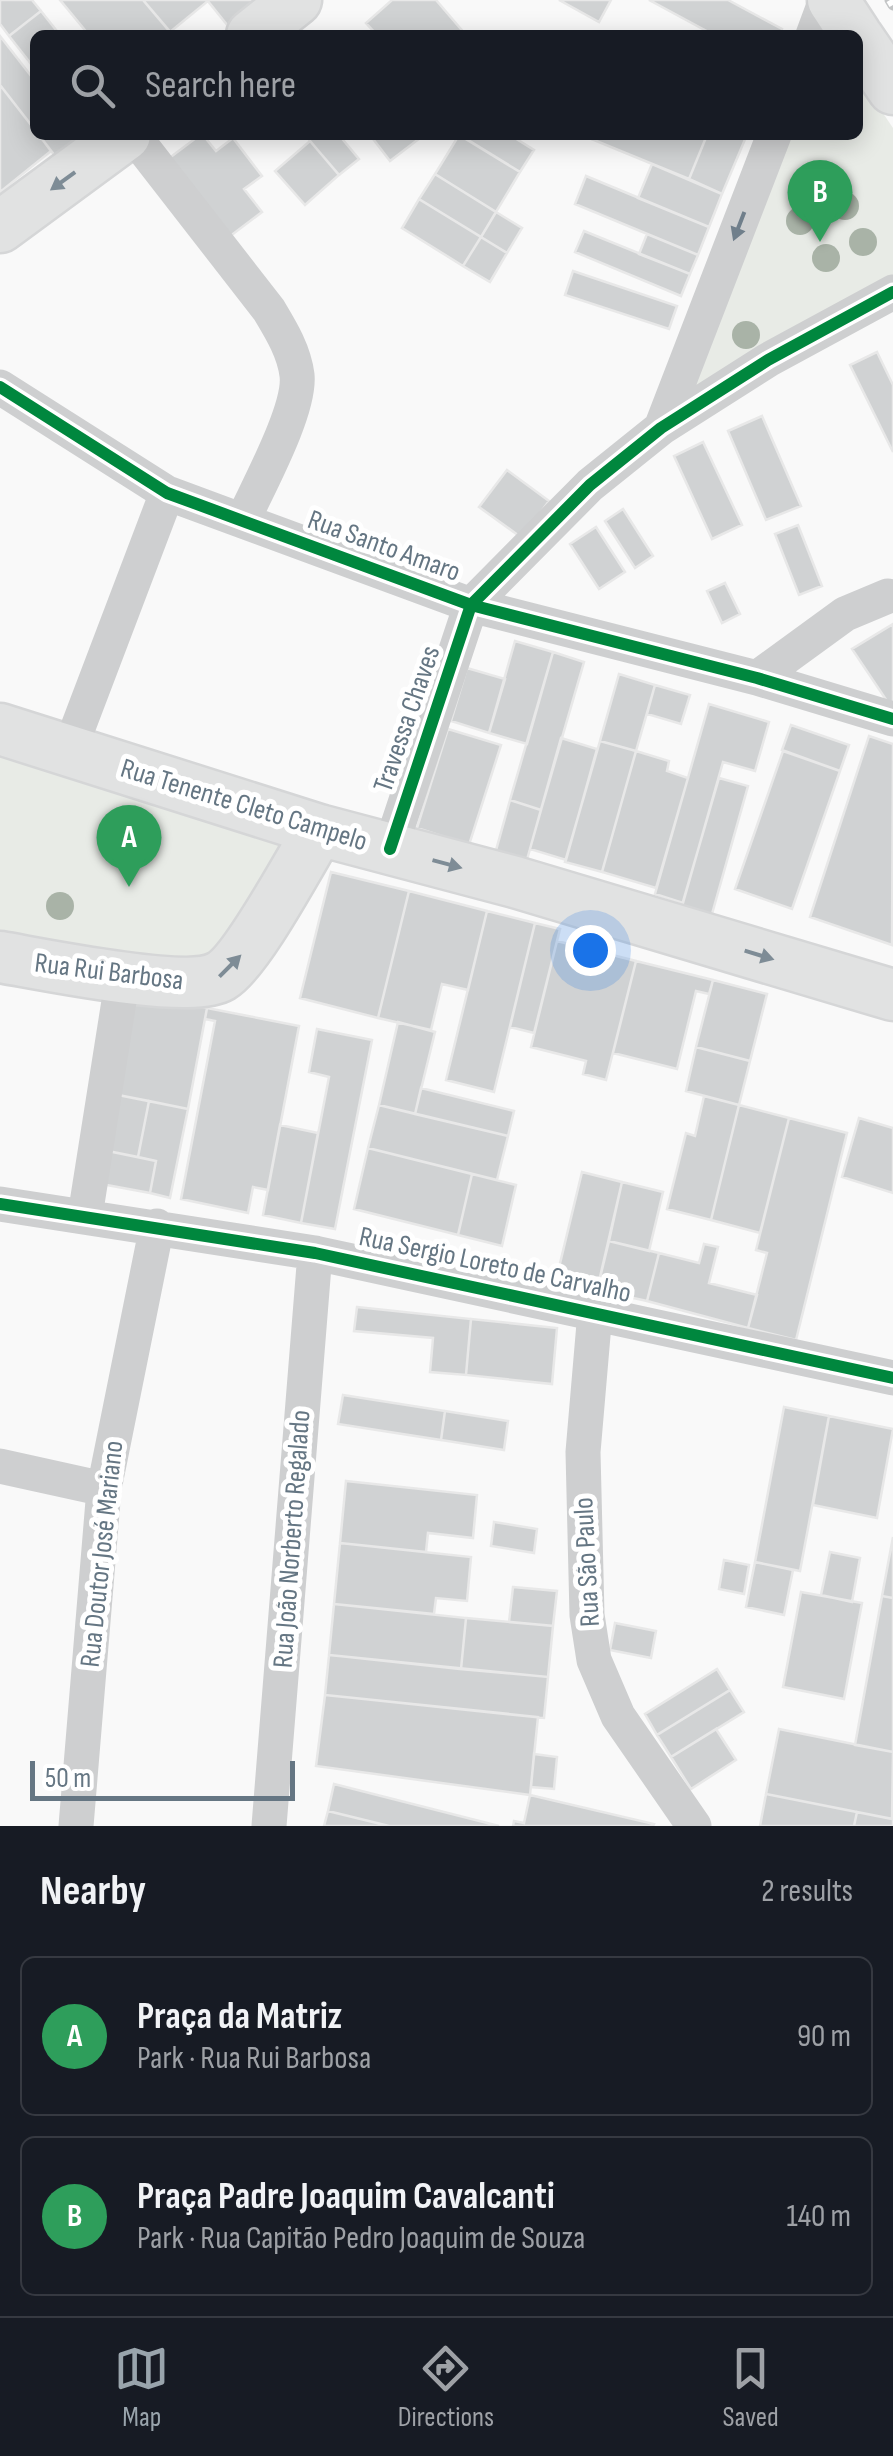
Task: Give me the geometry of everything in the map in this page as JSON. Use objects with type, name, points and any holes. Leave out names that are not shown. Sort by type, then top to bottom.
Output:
[{"type":"main road","points":[[258,30],[296,0]]},
{"type":"main road","points":[[829,0],[852,30]]},
{"type":"main road","points":[[863,45],[893,90]]},
{"type":"main road","points":[[0,228],[119,140]]},
{"type":"main road","name":"Rua Tenente Cleto Campelo","points":[[0,729],[319,830],[515,882],[893,995]]},
{"type":"main road","name":"Rua Rui Barbosa","points":[[0,957],[123,976],[204,983],[220,977],[246,948],[319,830]]},
{"type":"street","points":[[814,30],[829,0]]},
{"type":"street","points":[[137,140],[269,310],[285,336],[297,374],[297,393],[242,520]]},
{"type":"street","points":[[661,428],[772,140]]},
{"type":"street","points":[[471,605],[590,485],[661,428],[768,360],[893,292]]},
{"type":"street","name":"Rua Santo Amaro","points":[[0,387],[167,492],[242,520],[471,605],[757,678],[893,719]]},
{"type":"street","points":[[69,751],[167,492]]},
{"type":"street","points":[[757,678],[844,614],[888,596]]},
{"type":"street","name":"Travessa Chaves","points":[[390,849],[471,605]]},
{"type":"street","points":[[85,1216],[123,976]]},
{"type":"street","name":"Rua Sergio Loreto de Carvalho","points":[[0,1204],[315,1253],[893,1378]]},
{"type":"street","name":"Rua Doutor José Mariano","points":[[76,1826],[104,1489],[158,1226]]},
{"type":"street","name":"Rua João Norberto Regalado","points":[[269,1826],[315,1253]]},
{"type":"street","name":"Rua São Paulo","points":[[596,1312],[583,1452],[587,1615],[592,1645],[604,1688],[618,1716],[694,1826]]},
{"type":"street","points":[[0,1466],[104,1489]]},
{"type":"shaded area","points":[[863,83],[893,128],[893,277],[689,395],[786,140],[863,140]]},
{"type":"shaded area","points":[[0,751],[287,840],[216,952],[198,961],[118,953],[0,933]]},
{"type":"building","points":[[0,0],[32,0],[41,11],[9,36],[0,24]]},
{"type":"building","points":[[60,0],[143,0],[169,30],[85,30]]},
{"type":"building","points":[[143,0],[208,1],[172,30]]},
{"type":"building","points":[[207,0],[258,0],[228,26]]},
{"type":"building","points":[[392,0],[436,0],[462,30],[372,30],[366,23]]},
{"type":"building","points":[[559,0],[611,0],[599,22]]},
{"type":"building","points":[[649,0],[728,0],[782,29],[782,30],[705,30]]},
{"type":"building","points":[[41,11],[56,30],[30,30],[30,63],[9,36]]},
{"type":"building","points":[[0,36],[30,75],[30,124],[0,85]]},
{"type":"building","points":[[0,85],[30,124],[30,140],[43,140],[51,151],[0,192]]},
{"type":"building","points":[[43,140],[82,140],[86,146],[62,165]]},
{"type":"building","points":[[193,140],[207,140],[216,151],[235,140],[262,176],[244,189],[262,212],[229,237],[168,159]]},
{"type":"building","points":[[309,140],[343,140],[359,159],[339,175]]},
{"type":"building","points":[[374,140],[417,140],[390,161]]},
{"type":"building","points":[[456,140],[467,140],[520,172],[496,212],[435,174]]},
{"type":"building","points":[[468,140],[518,140],[534,150],[520,172]]},
{"type":"building","points":[[594,140],[705,140],[689,179]]},
{"type":"building","points":[[705,140],[745,140],[722,194],[689,179]]},
{"type":"building","points":[[310,141],[339,175],[305,205],[275,171]]},
{"type":"building","points":[[652,164],[722,194],[709,227],[638,198]]},
{"type":"building","points":[[435,174],[496,212],[481,237],[419,199]]},
{"type":"building","points":[[586,176],[709,227],[698,255],[575,204]]},
{"type":"building","points":[[419,199],[481,237],[463,266],[402,228]]},
{"type":"building","points":[[496,212],[522,228],[507,253],[481,237]]},
{"type":"building","points":[[584,231],[690,274],[681,296],[575,252]]},
{"type":"building","points":[[647,234],[698,255],[690,274],[639,254]]},
{"type":"building","points":[[481,237],[507,253],[490,282],[463,266]]},
{"type":"building","points":[[573,271],[677,306],[669,329],[565,295]]},
{"type":"building","points":[[877,352],[893,385],[893,452],[850,365]]},
{"type":"building","points":[[762,416],[801,506],[766,520],[728,431]]},
{"type":"building","points":[[703,442],[742,525],[712,539],[674,456]]},
{"type":"building","points":[[507,470],[549,501],[522,538],[479,507]]},
{"type":"building","points":[[623,509],[653,556],[635,568],[605,521]]},
{"type":"building","points":[[798,525],[822,586],[799,595],[775,534]]},
{"type":"building","points":[[596,527],[625,572],[599,589],[570,544]]},
{"type":"building","points":[[725,583],[740,614],[722,623],[707,591]]},
{"type":"building","points":[[893,624],[893,710],[852,649]]},
{"type":"building","points":[[515,641],[553,652],[527,744],[489,733]]},
{"type":"building","points":[[553,652],[584,662],[541,810],[510,800]]},
{"type":"building","points":[[467,668],[505,679],[489,733],[451,721]]},
{"type":"building","points":[[619,674],[655,685],[636,751],[600,741]]},
{"type":"building","points":[[655,685],[690,695],[681,724],[647,714]]},
{"type":"building","points":[[709,704],[769,722],[755,771],[723,762],[683,903],[655,894]]},
{"type":"building","points":[[791,725],[849,745],[840,771],[782,750]]},
{"type":"building","points":[[448,729],[501,745],[469,845],[417,828]]},
{"type":"building","points":[[869,736],[893,744],[892,945],[810,917]]},
{"type":"building","points":[[561,738],[597,749],[566,860],[530,849]]},
{"type":"building","points":[[600,741],[636,751],[602,872],[565,862]]},
{"type":"building","points":[[636,751],[669,761],[667,771],[688,778],[656,888],[602,872]]},
{"type":"building","points":[[783,751],[840,771],[792,909],[735,889]]},
{"type":"building","points":[[719,778],[748,786],[710,921],[680,912]]},
{"type":"building","points":[[510,800],[541,810],[526,863],[495,854]]},
{"type":"building","points":[[331,872],[409,891],[378,1018],[300,998]]},
{"type":"building","points":[[409,891],[487,911],[468,990],[442,984],[431,1030],[378,1018]]},
{"type":"building","points":[[487,911],[535,923],[494,1092],[446,1080]]},
{"type":"building","points":[[535,923],[560,929],[534,1033],[510,1027]]},
{"type":"building","points":[[557,941],[636,961],[606,1080],[583,1074],[586,1061],[531,1047]]},
{"type":"building","points":[[636,961],[713,980],[709,994],[696,991],[677,1069],[613,1053]]},
{"type":"building","points":[[713,980],[767,994],[750,1061],[696,1047]]},
{"type":"building","points":[[133,993],[207,1008],[188,1109],[113,1094]]},
{"type":"building","points":[[207,1008],[299,1026],[268,1190],[253,1187],[248,1213],[181,1199],[215,1021],[205,1019]]},
{"type":"building","points":[[398,1022],[435,1032],[415,1114],[379,1105]]},
{"type":"building","points":[[317,1029],[372,1040],[335,1229],[301,1223],[329,1077],[309,1072]]},
{"type":"building","points":[[696,1047],[750,1061],[739,1105],[686,1091]]},
{"type":"building","points":[[421,1088],[514,1111],[508,1136],[415,1114]]},
{"type":"building","points":[[113,1094],[149,1101],[138,1157],[103,1150]]},
{"type":"building","points":[[704,1096],[739,1105],[711,1220],[667,1209],[686,1133],[695,1136]]},
{"type":"building","points":[[149,1101],[188,1109],[170,1198],[150,1193],[156,1161],[138,1157]]},
{"type":"building","points":[[379,1105],[508,1136],[497,1180],[368,1148]]},
{"type":"building","points":[[739,1105],[789,1118],[760,1233],[711,1220]]},
{"type":"building","points":[[789,1118],[847,1133],[796,1340],[748,1328],[767,1253],[756,1250]]},
{"type":"building","points":[[859,1118],[893,1128],[893,1193],[842,1177]]},
{"type":"building","points":[[280,1125],[318,1133],[301,1223],[263,1215]]},
{"type":"building","points":[[368,1148],[472,1174],[458,1235],[354,1209]]},
{"type":"building","points":[[103,1150],[156,1161],[150,1193],[96,1183]]},
{"type":"building","points":[[582,1172],[622,1182],[597,1290],[556,1280]]},
{"type":"building","points":[[472,1174],[516,1185],[502,1246],[458,1235]]},
{"type":"building","points":[[622,1182],[663,1192],[649,1251],[609,1241]]},
{"type":"building","points":[[609,1241],[659,1253],[647,1301],[597,1290]]},
{"type":"building","points":[[704,1244],[718,1247],[709,1283],[757,1295],[748,1328],[647,1301],[659,1253],[699,1263]]},
{"type":"building","points":[[357,1307],[471,1319],[466,1375],[430,1372],[433,1338],[354,1331]]},
{"type":"building","points":[[471,1319],[557,1328],[552,1384],[466,1375]]},
{"type":"building","points":[[343,1395],[445,1411],[441,1440],[338,1424]]},
{"type":"building","points":[[784,1407],[829,1416],[800,1571],[755,1562]]},
{"type":"building","points":[[445,1411],[508,1421],[504,1450],[441,1440]]},
{"type":"building","points":[[829,1416],[893,1429],[877,1518],[813,1505]]},
{"type":"building","points":[[346,1481],[477,1495],[473,1538],[428,1533],[426,1552],[340,1543]]},
{"type":"building","points":[[494,1522],[537,1529],[534,1553],[491,1546]]},
{"type":"building","points":[[893,1537],[893,1598],[882,1596]]},
{"type":"building","points":[[340,1543],[471,1557],[467,1601],[436,1598],[434,1614],[334,1604]]},
{"type":"building","points":[[830,1552],[860,1558],[852,1602],[821,1595]]},
{"type":"building","points":[[724,1560],[749,1565],[744,1594],[719,1589]]},
{"type":"building","points":[[755,1562],[793,1570],[784,1615],[746,1607]]},
{"type":"building","points":[[513,1587],[557,1591],[553,1626],[509,1622]]},
{"type":"building","points":[[801,1592],[862,1603],[844,1699],[783,1687]]},
{"type":"building","points":[[882,1596],[893,1598],[893,1752],[855,1745]]},
{"type":"building","points":[[334,1604],[466,1618],[461,1669],[329,1655]]},
{"type":"building","points":[[466,1618],[553,1626],[548,1677],[461,1669]]},
{"type":"building","points":[[615,1623],[656,1631],[651,1658],[610,1650]]},
{"type":"building","points":[[329,1655],[548,1677],[544,1718],[325,1695]]},
{"type":"building","points":[[717,1669],[730,1690],[657,1735],[645,1714]]},
{"type":"building","points":[[730,1690],[744,1712],[671,1757],[657,1735]]},
{"type":"building","points":[[325,1695],[538,1717],[530,1795],[316,1766]]},
{"type":"building","points":[[716,1729],[736,1760],[691,1789],[671,1757]]},
{"type":"building","points":[[779,1729],[893,1752],[892,1819],[766,1794]]},
{"type":"building","points":[[534,1754],[557,1757],[554,1789],[531,1787]]},
{"type":"building","points":[[334,1784],[499,1826],[389,1826],[328,1811]]},
{"type":"building","points":[[766,1794],[857,1812],[854,1826],[760,1826]]},
{"type":"building","points":[[530,1795],[654,1824],[513,1826],[514,1821],[524,1823]]},
{"type":"building","points":[[328,1811],[389,1826],[324,1826]]},
{"type":"building","points":[[857,1812],[893,1819],[893,1826],[854,1826]]},
{"type":"railway","points":[[890,0],[893,5]]},
{"type":"cycle path","points":[[390,849],[471,605],[590,485],[661,428],[768,360],[893,292]]},
{"type":"cycle path","points":[[0,387],[167,493],[471,605],[757,678],[893,719]]},
{"type":"cycle path","points":[[0,1204],[315,1253],[893,1378]]},
{"type":"place","name":"Praça Padre Joaquim Cavalcanti","points":[[820,242]]},
{"type":"place","name":"Praça da Matriz","points":[[129,887]]}]
